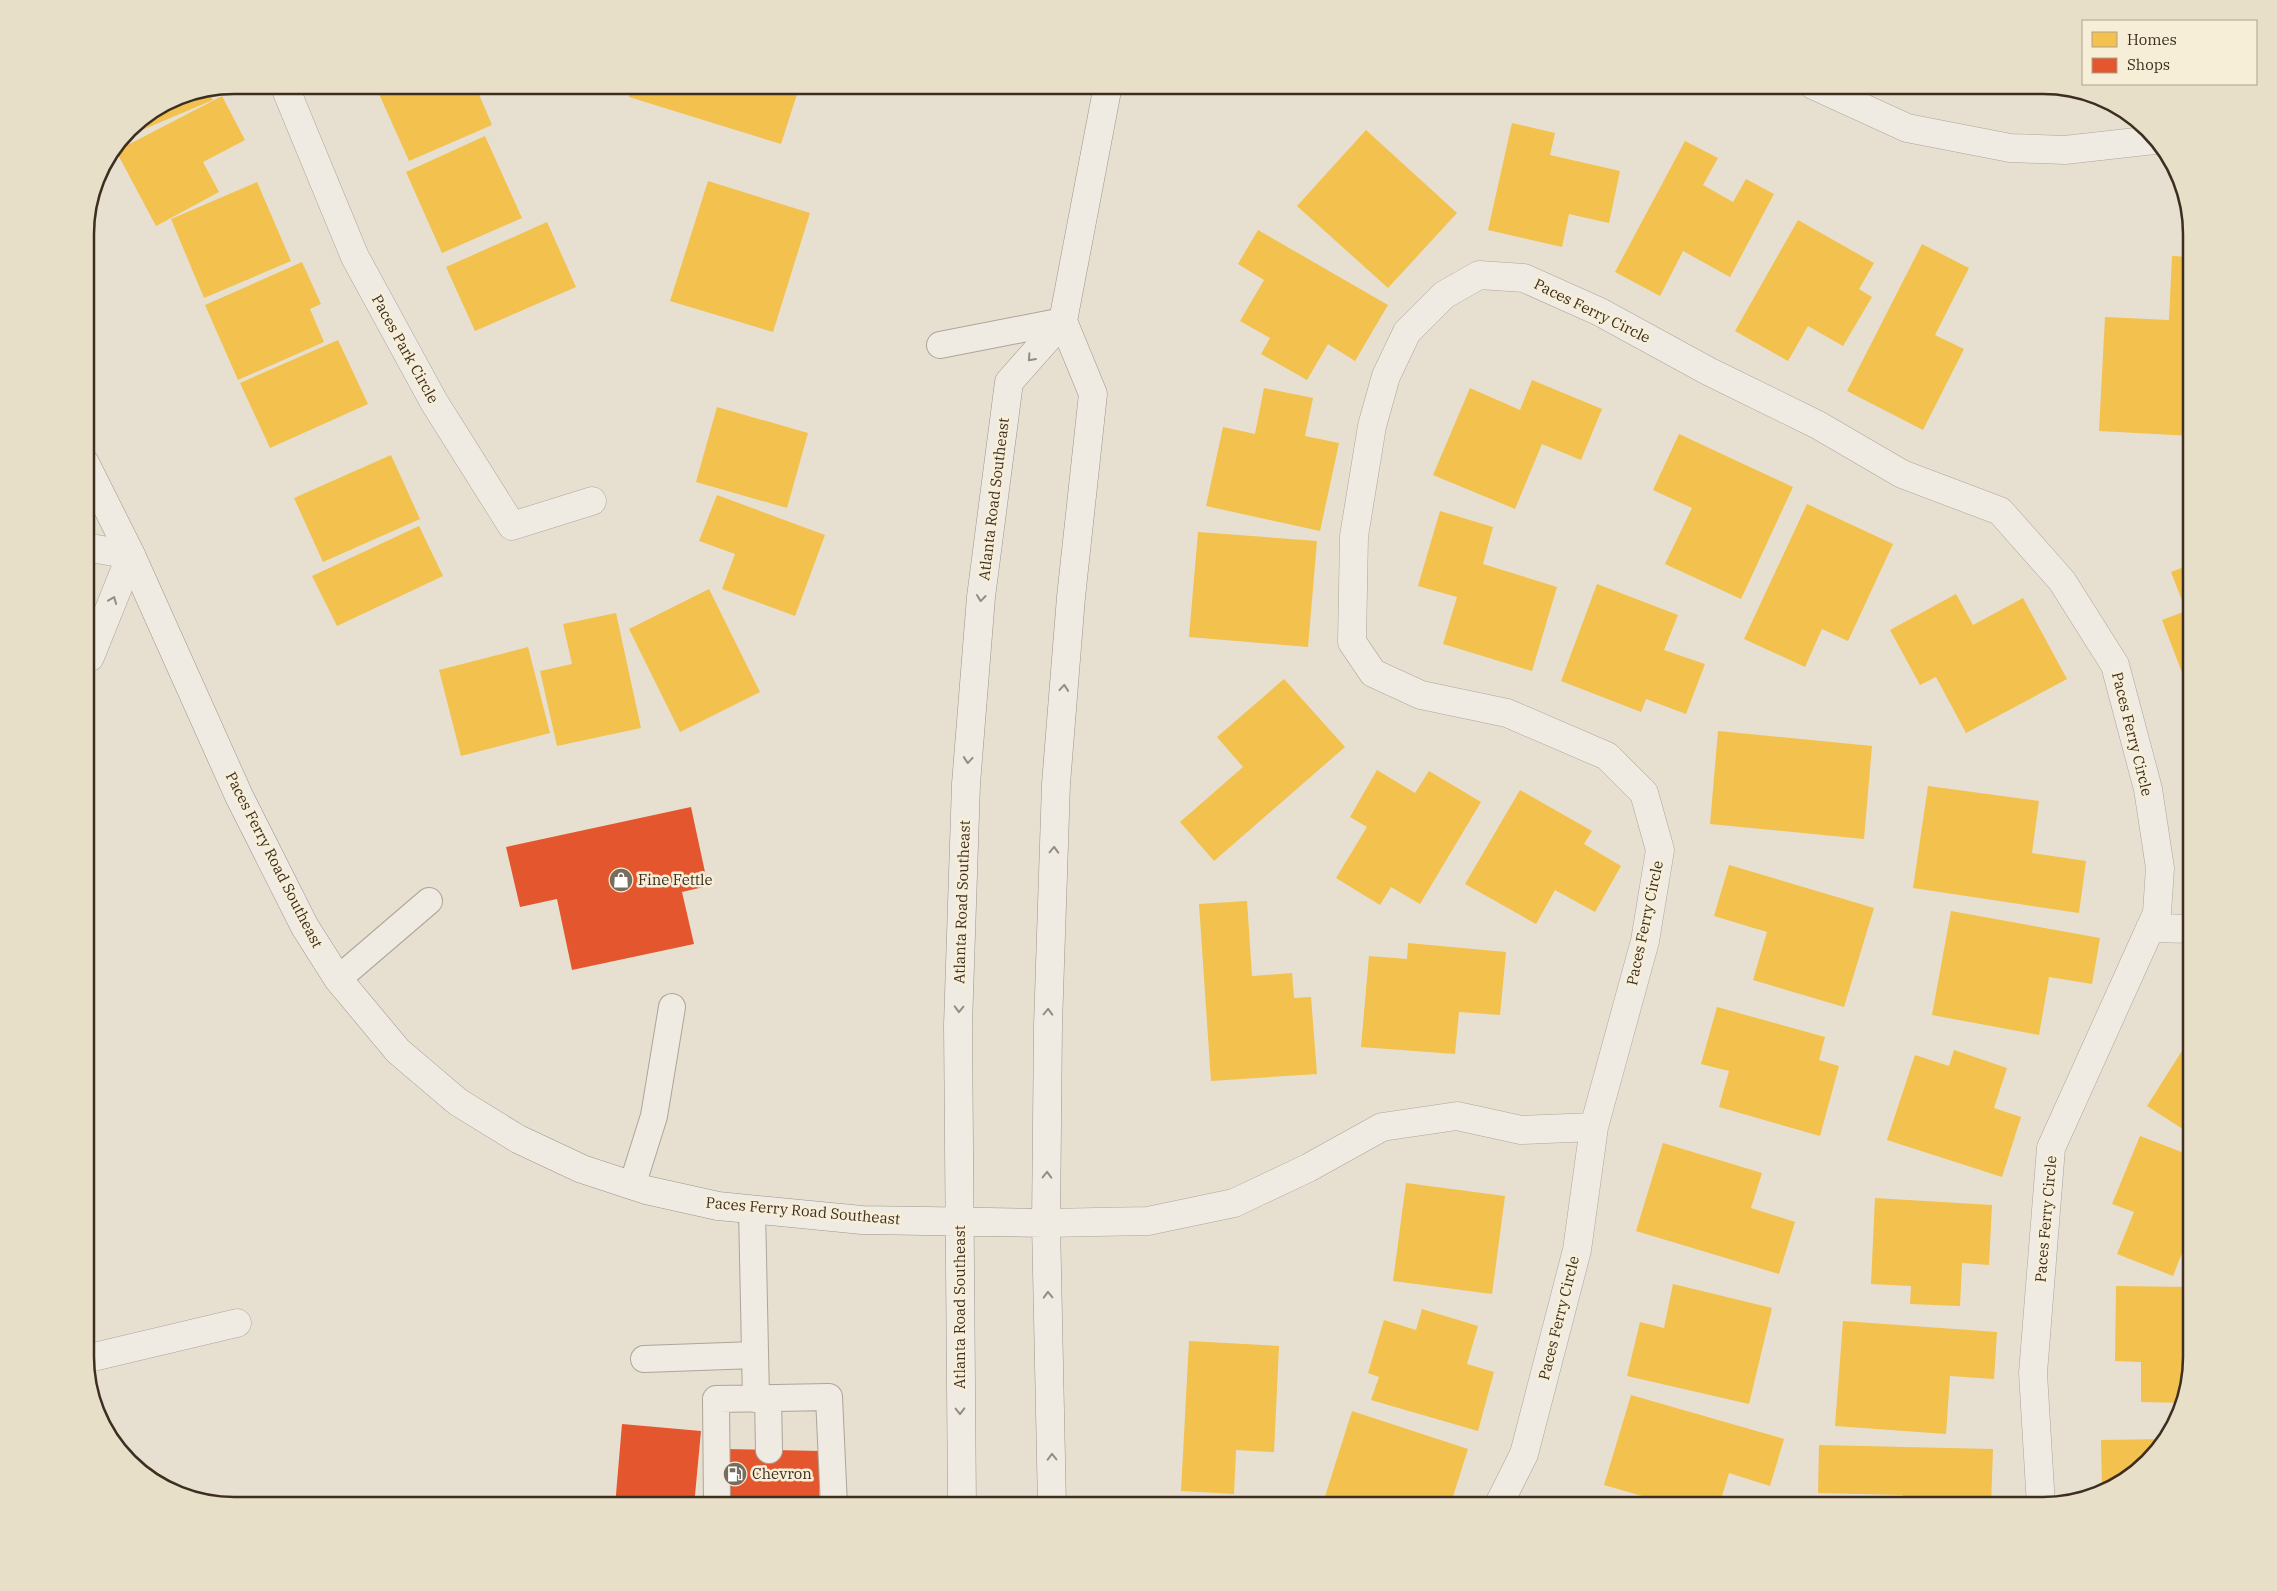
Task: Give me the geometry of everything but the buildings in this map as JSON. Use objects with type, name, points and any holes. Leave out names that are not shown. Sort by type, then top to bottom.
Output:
[{"type":"street","name":"Paces Park Circle","points":[[288,94],[356,257],[434,402],[512,526],[592,501]]},
{"type":"street","points":[[1052,1497],[1046,1224],[1048,1025],[1056,784],[1071,597],[1093,394],[1063,321],[1106,94]]},
{"type":"street","points":[[1833,94],[1907,128],[2010,148],[2065,150],[2147,141]]},
{"type":"street","name":"Paces Ferry Circle","points":[[1502,1497],[1524,1454],[1576,1250],[1594,1127],[1645,941],[1660,850],[1644,792],[1607,756],[1507,713],[1420,695],[1373,673],[1352,642],[1354,536],[1372,426],[1386,376],[1406,332],[1444,295],[1479,275],[1524,278],[1600,312],[1708,370],[1818,425],[1902,474],[2000,511],[2062,581],[2115,666],[2148,789],[2160,868],[2157,913],[2051,1148],[2033,1373],[2041,1497]]},
{"type":"street","name":"Atlanta Road Southeast","points":[[962,1497],[958,1025],[965,803],[981,598],[1010,382],[1063,321]]},
{"type":"street","name":"Paces Ferry Road Southeast","points":[[94,481],[131,555],[239,796],[304,927],[338,979],[398,1052],[458,1102],[518,1139],[582,1169],[632,1186],[718,1206],[862,1220],[1046,1224],[1148,1221],[1234,1203],[1308,1168],[1382,1127],[1458,1116],[1521,1130],[1594,1127]]},
{"type":"street","points":[[94,549],[131,555],[94,647]]},
{"type":"street","points":[[2150,928],[2183,929]]},
{"type":"street","points":[[94,1357],[237,1323]]},
{"type":"lane","points":[[940,345],[1063,321]]},
{"type":"lane","points":[[338,979],[429,901]]},
{"type":"lane","points":[[632,1186],[654,1116],[672,1007]]},
{"type":"lane","points":[[752,1209],[755,1355],[769,1450]]},
{"type":"lane","points":[[644,1358],[755,1355]]},
{"type":"lane","points":[[717,1497],[716,1399],[829,1397],[834,1497]]},
{"type":"place","name":"Fine Fettle","points":[[621,880]]},
{"type":"place","name":"Chevron","points":[[735,1474]]}]
